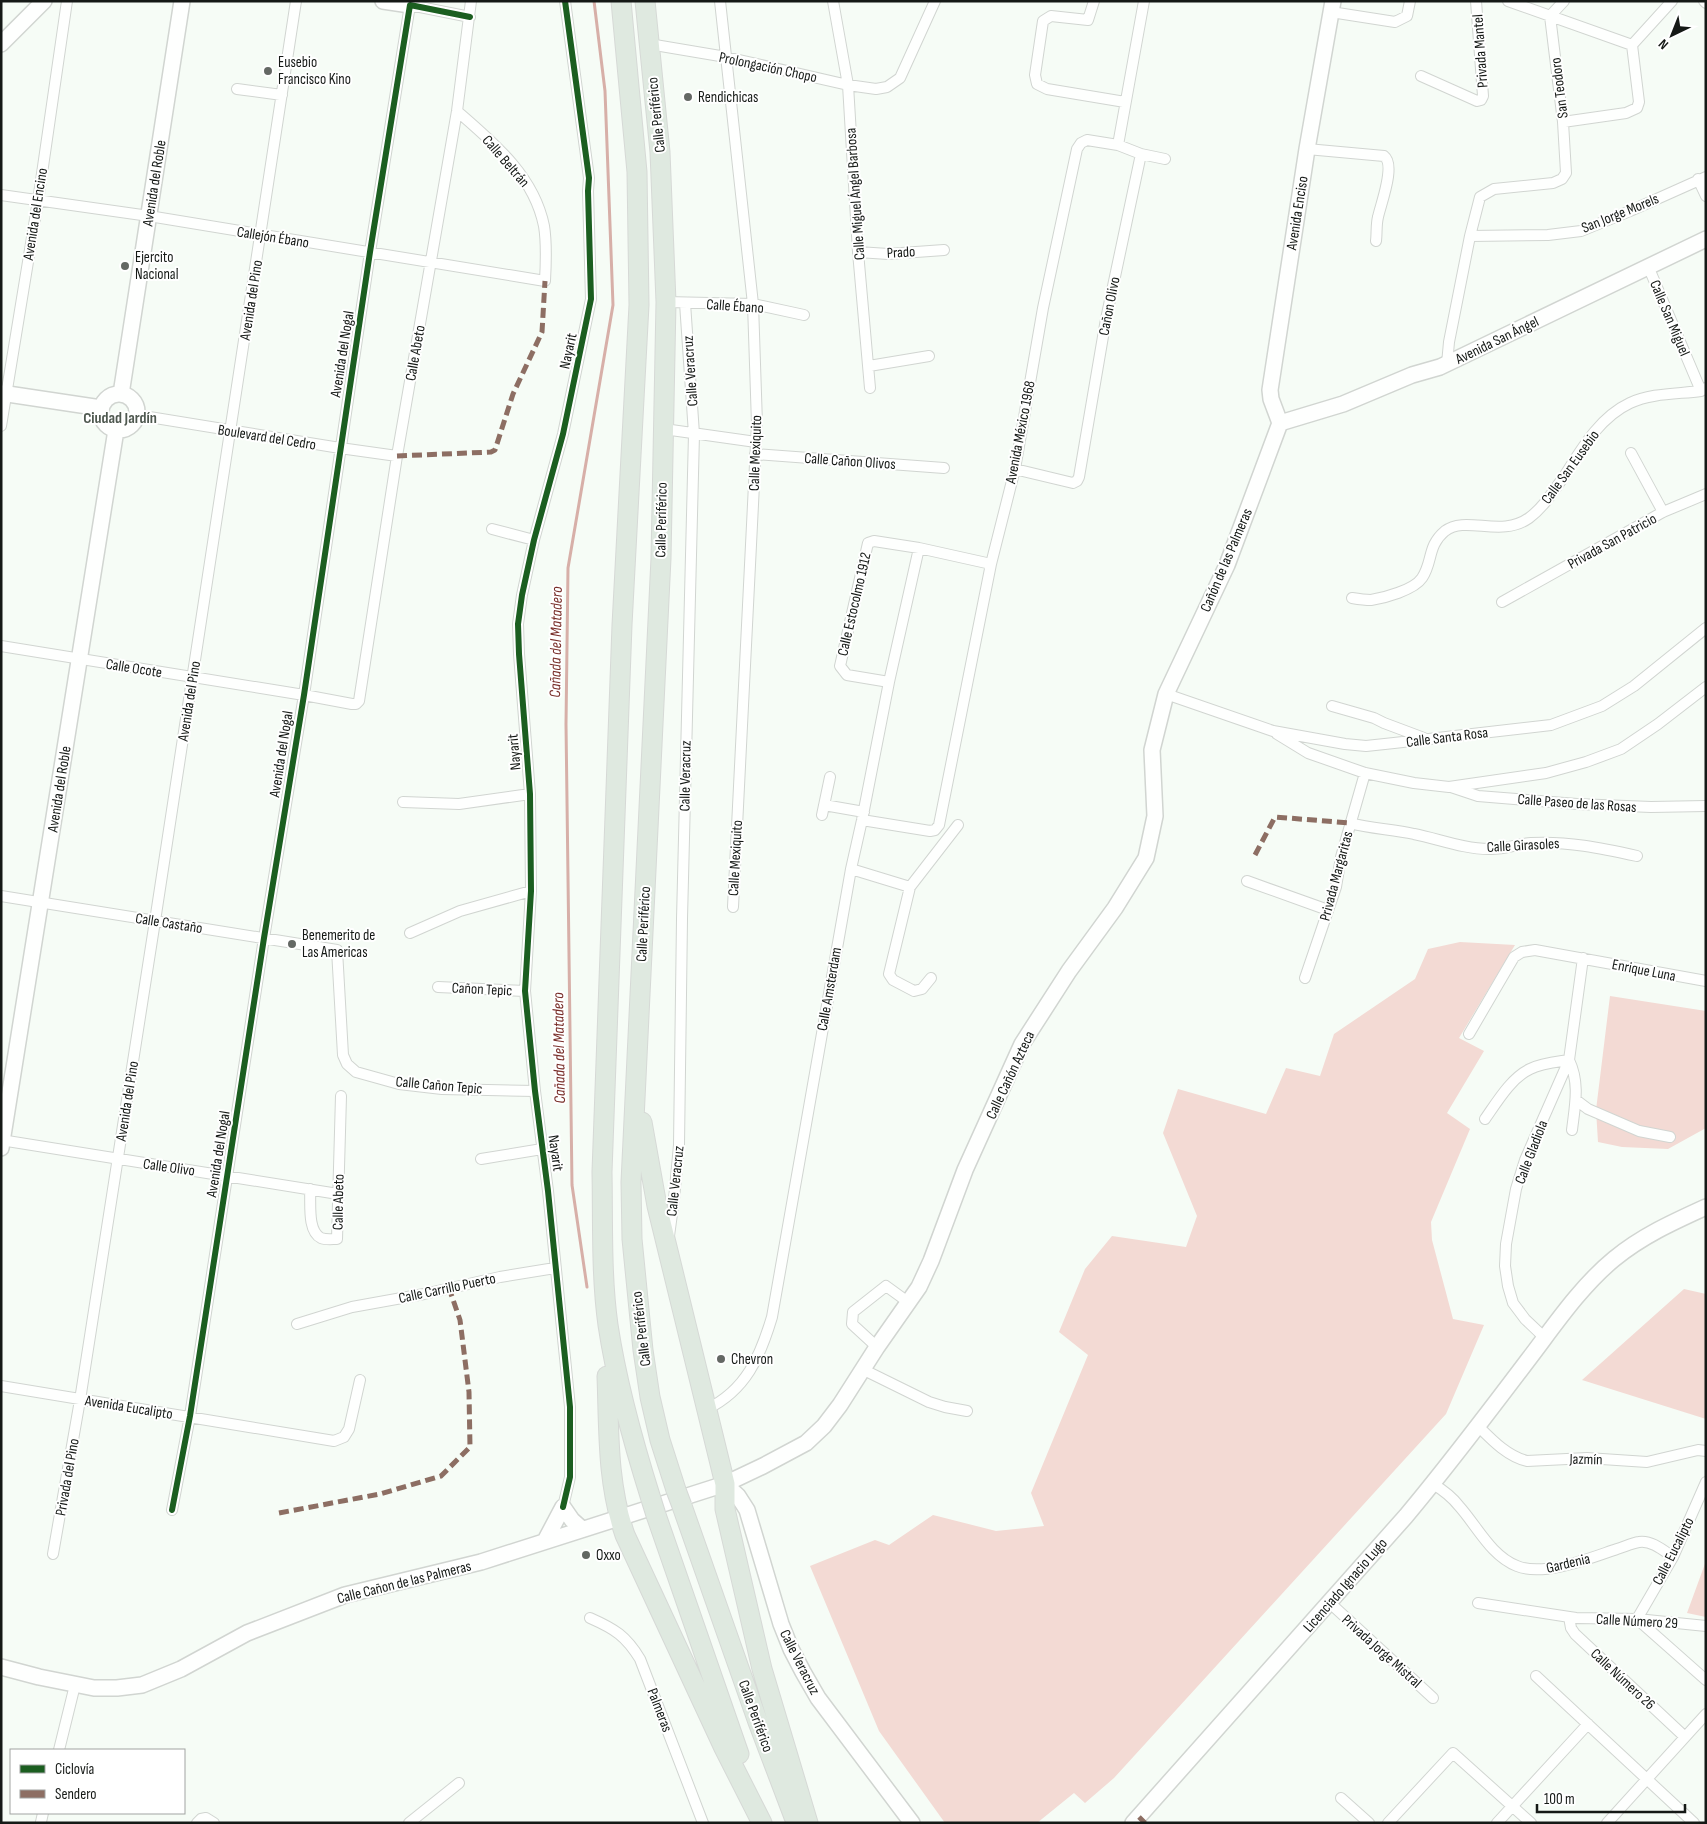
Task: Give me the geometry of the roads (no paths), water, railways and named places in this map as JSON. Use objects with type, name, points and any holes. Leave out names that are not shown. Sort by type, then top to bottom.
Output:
[{"type":"highway","name":"Calle Periférico","points":[[621,1],[637,172],[639,305],[622,625],[602,1172],[603,1246],[608,1323],[621,1398],[653,1507],[763,1823]]},
{"type":"highway","name":"Calle Periférico","points":[[645,1],[676,302],[664,429],[661,558],[631,1182],[634,1273],[650,1397],[660,1440],[758,1722],[796,1823]]},
{"type":"highway","points":[[636,1078],[646,1149],[667,1249],[725,1484],[725,1509],[762,1669],[808,1823]]},
{"type":"highway","points":[[608,1323],[607,1362],[612,1489],[619,1519],[724,1748],[763,1823]]},
{"type":"main road","points":[[1,44],[44,1]]},
{"type":"main road","name":"Avenida del Roble","points":[[122,394],[182,1]]},
{"type":"main road","points":[[383,1],[410,3]]},
{"type":"main road","name":"Avenida Enciso","points":[[1280,423],[1271,399],[1270,390],[1307,149],[1332,7]]},
{"type":"main road","name":"Avenida San Ángel","points":[[1280,423],[1343,404],[1412,375],[1447,364],[1706,239]]},
{"type":"main road","points":[[4,393],[101,408]]},
{"type":"main road","points":[[122,394],[133,402],[137,415],[132,425],[122,430],[116,430],[106,425],[102,420],[101,408],[108,397],[122,394]]},
{"type":"main road","name":"Cañón de las Palmeras","points":[[1166,694],[1227,565],[1280,423]]},
{"type":"main road","name":"Avenida del Roble","points":[[2,1143],[116,430]]},
{"type":"main road","name":"Calle Cañón Azteca","points":[[806,1443],[824,1426],[840,1405],[862,1369],[919,1287],[931,1261],[965,1170],[1022,1044],[1069,971],[1115,908],[1146,858],[1155,816],[1152,750],[1166,694]]},
{"type":"main road","name":"Licenciado Ignacio Lugo","points":[[1133,1823],[1330,1604],[1433,1484],[1545,1338],[1591,1282],[1633,1244],[1662,1226],[1706,1207]]},
{"type":"main road","name":"Calle Cañon de las Palmeras","points":[[2,1668],[74,1689],[118,1688],[142,1685],[181,1669],[247,1633],[345,1595],[481,1562],[619,1519],[725,1484],[806,1443]]},
{"type":"main road","name":"Calle Veracruz","points":[[725,1484],[738,1496],[747,1510],[781,1624],[803,1672],[818,1698],[912,1823]]},
{"type":"main road","points":[[545,1541],[563,1507],[572,1520],[582,1529]]},
{"type":"street","name":"Avenida del Encino","points":[[1,426],[4,393],[38,201],[67,1]]},
{"type":"street","name":"Avenida del Pino","points":[[80,1400],[296,1]]},
{"type":"street","name":"Calle Abeto","points":[[356,704],[359,701],[398,456],[457,111],[471,1]]},
{"type":"street","name":"Nayarit","points":[[563,1507],[570,1477],[570,1407],[525,992],[531,891],[530,794],[518,624],[534,540],[563,434],[591,299],[588,191],[590,178],[565,1]]},
{"type":"street","name":"Calle Mexiquito","points":[[720,1],[753,304],[756,442],[733,907]]},
{"type":"street","name":"Calle Miguel Ángel Barbosa","points":[[833,1],[848,85],[858,252],[870,388]]},
{"type":"street","name":"Prolongación Chopo","points":[[649,44],[726,57],[848,85],[876,89],[888,87],[900,78],[935,1]]},
{"type":"street","points":[[1094,1],[1088,20],[1051,16],[1043,21],[1035,75],[1038,84],[1047,89],[1125,102]]},
{"type":"street","points":[[1144,1],[1118,146],[1141,154],[1165,159]]},
{"type":"street","points":[[1332,7],[1395,22],[1407,16],[1410,1]]},
{"type":"street","name":"Privada Mantel","points":[[1421,76],[1477,101],[1481,100],[1483,96],[1476,1]]},
{"type":"street","points":[[1508,1],[1632,45]]},
{"type":"street","points":[[1550,16],[1564,1]]},
{"type":"street","points":[[1563,122],[1626,113],[1638,108],[1639,102],[1632,45],[1672,1]]},
{"type":"street","points":[[410,3],[470,17]]},
{"type":"street","name":"Avenida del Nogal","points":[[172,1510],[190,1416],[264,938],[304,695],[370,252],[410,3]]},
{"type":"street","name":"San Teodoro","points":[[1470,236],[1478,202],[1484,193],[1494,189],[1553,183],[1562,179],[1566,172],[1563,122],[1550,16]]},
{"type":"street","points":[[237,89],[282,95]]},
{"type":"street","name":"Calle Beltrán","points":[[457,111],[488,138],[515,166],[528,184],[537,203],[544,227],[546,248],[545,281]]},
{"type":"street","name":"Avenida México 1968","points":[[863,816],[930,831],[935,830],[939,824],[991,564],[1015,469],[1043,308],[1077,149],[1081,143],[1087,140],[1118,146]]},
{"type":"street","points":[[1307,149],[1384,156],[1388,159],[1390,164],[1378,219],[1376,241]]},
{"type":"street","name":"Cañon Olivo","points":[[1015,469],[1072,483],[1077,481],[1079,476],[1106,319],[1141,154]]},
{"type":"street","points":[[1702,178],[1706,196]]},
{"type":"street","name":"San Jorge Morels","points":[[1470,236],[1548,235],[1581,231],[1702,178]]},
{"type":"street","name":"Callejón Ébano","points":[[1,195],[149,216],[545,281]]},
{"type":"street","points":[[1447,364],[1449,342],[1470,236]]},
{"type":"street","name":"Prado","points":[[858,252],[888,254],[944,250]]},
{"type":"street","name":"Calle San Miguel","points":[[1648,266],[1703,390]]},
{"type":"street","name":"Calle Ébano","points":[[676,302],[753,304],[804,315]]},
{"type":"street","name":"Calle Veracruz","points":[[667,1249],[679,1145],[682,890],[694,434],[676,302]]},
{"type":"street","points":[[869,366],[929,356]]},
{"type":"street","name":"Calle San Eusebio","points":[[1352,598],[1369,600],[1385,597],[1414,585],[1422,578],[1432,548],[1438,538],[1447,530],[1456,526],[1477,525],[1493,528],[1513,526],[1529,518],[1546,502],[1602,422],[1630,403],[1653,396],[1703,390]]},
{"type":"street","name":"Boulevard del Cedro","points":[[137,415],[398,456]]},
{"type":"street","points":[[664,429],[756,442]]},
{"type":"street","name":"Privada San Patricio","points":[[1502,602],[1663,512],[1631,453]]},
{"type":"street","name":"Calle Cañon Olivos","points":[[755,454],[944,468]]},
{"type":"street","points":[[1663,512],[1706,494]]},
{"type":"street","points":[[492,529],[534,540]]},
{"type":"street","name":"Calle Estocolmo 1912","points":[[889,682],[847,675],[840,666],[868,543],[874,541],[918,548],[991,564]]},
{"type":"street","name":"Calle Amsterdam","points":[[707,1409],[729,1396],[747,1376],[765,1341],[772,1316],[851,869],[918,548]]},
{"type":"street","name":"Calle Santa Rosa","points":[[1166,694],[1273,731],[1344,744],[1366,746],[1551,725],[1595,708],[1634,686],[1706,628]]},
{"type":"street","name":"Calle Ocote","points":[[1,646],[356,704]]},
{"type":"street","points":[[1273,731],[1308,753],[1365,773],[1414,783],[1449,787],[1546,773],[1586,762],[1621,749],[1658,724],[1706,687]]},
{"type":"street","points":[[1332,706],[1374,718],[1425,738]]},
{"type":"street","name":"Privada Margaritas","points":[[1305,978],[1336,887],[1341,858],[1365,773]]},
{"type":"street","points":[[830,776],[823,810],[863,816]]},
{"type":"street","name":"Calle Paseo de las Rosas","points":[[1449,787],[1478,796],[1577,804],[1652,807],[1706,806]]},
{"type":"street","points":[[403,802],[459,804],[530,794]]},
{"type":"street","name":"Calle Girasoles","points":[[1350,823],[1369,828],[1412,833],[1460,845],[1490,849],[1529,843],[1568,843],[1637,856]]},
{"type":"street","points":[[931,978],[922,989],[914,991],[905,988],[890,977],[910,887],[958,825]]},
{"type":"street","points":[[851,869],[910,887]]},
{"type":"street","points":[[1247,880],[1328,910]]},
{"type":"street","points":[[410,933],[460,911],[531,891]]},
{"type":"street","name":"Calle Castaño","points":[[1,896],[337,950],[343,1055],[347,1064]]},
{"type":"street","name":"Enrique Luna","points":[[1469,1034],[1514,957],[1522,952],[1535,950],[1706,981]]},
{"type":"street","name":"Calle Gladiola","points":[[1545,1338],[1525,1319],[1513,1303],[1505,1266],[1506,1244],[1516,1189],[1525,1160],[1569,1060],[1583,958]]},
{"type":"street","name":"Cañon Tepic","points":[[438,987],[525,992]]},
{"type":"street","points":[[1485,1120],[1500,1098],[1528,1069],[1543,1064],[1569,1060],[1576,1078],[1576,1100],[1572,1130]]},
{"type":"street","name":"Calle Cañon Tepic","points":[[347,1064],[356,1072],[398,1084],[442,1089],[535,1091]]},
{"type":"street","name":"Calle Abeto","points":[[310,1189],[312,1226],[315,1234],[323,1239],[337,1239],[341,1096]]},
{"type":"street","points":[[1576,1100],[1588,1109],[1639,1132],[1670,1136]]},
{"type":"street","name":"Calle Olivo","points":[[2,1143],[227,1175],[338,1194]]},
{"type":"street","points":[[481,1158],[542,1149]]},
{"type":"street","name":"Calle Carrillo Puerto","points":[[297,1324],[339,1310],[424,1294],[500,1276],[555,1268]]},
{"type":"street","points":[[877,1347],[852,1324],[853,1312],[886,1286],[908,1302]]},
{"type":"street","points":[[862,1369],[929,1402],[967,1411]]},
{"type":"street","name":"Avenida Eucalipto","points":[[1,1386],[334,1441],[344,1437],[349,1430],[360,1380]]},
{"type":"street","name":"Privada del Pino","points":[[53,1554],[80,1400]]},
{"type":"street","name":"Jazmín","points":[[1478,1426],[1501,1448],[1518,1459],[1527,1461],[1587,1458],[1647,1462],[1698,1450],[1706,1451]]},
{"type":"street","name":"Calle Eucalipto","points":[[1636,1619],[1674,1556],[1706,1482]]},
{"type":"street","name":"Gardenia","points":[[1433,1484],[1447,1493],[1459,1505],[1499,1555],[1518,1567],[1535,1570],[1550,1568],[1586,1560],[1639,1542],[1657,1546],[1674,1556]]},
{"type":"street","name":"Calle Número 29","points":[[1478,1603],[1569,1617],[1636,1619],[1706,1626]]},
{"type":"street","name":"Privada Jorge Mistral","points":[[1330,1604],[1433,1698]]},
{"type":"street","name":"Calle Número 26","points":[[1569,1617],[1571,1628],[1576,1634],[1685,1737]]},
{"type":"street","name":"Palmeras","points":[[590,1618],[624,1636],[640,1660],[703,1823]]},
{"type":"street","points":[[1636,1619],[1706,1680]]},
{"type":"street","points":[[1536,1676],[1694,1823]]},
{"type":"street","points":[[59,1749],[74,1689]]},
{"type":"street","points":[[1607,1823],[1706,1714]]},
{"type":"street","points":[[1497,1823],[1588,1724]]},
{"type":"street","points":[[1388,1823],[1453,1752],[1531,1823]]},
{"type":"street","points":[[409,1823],[459,1783]]},
{"type":"street","points":[[1341,1798],[1369,1823]]},
{"type":"waterway","name":"Cañada del Matadero","points":[[587,1287],[572,1185],[566,724],[568,568],[613,305],[605,91],[594,1]]},
{"type":"place","name":"Eusebio Francisco Kino","points":[[268,71]]},
{"type":"place","name":"Rendichicas","points":[[688,97]]},
{"type":"place","name":"Ejercito Nacional","points":[[125,266]]},
{"type":"place","name":"Benemerito de Las Americas","points":[[292,944]]},
{"type":"place","name":"Chevron","points":[[721,1359]]},
{"type":"place","name":"Oxxo","points":[[586,1555]]},
{"type":"district","name":"Ciudad Jardín","points":[[120,417]]}]
